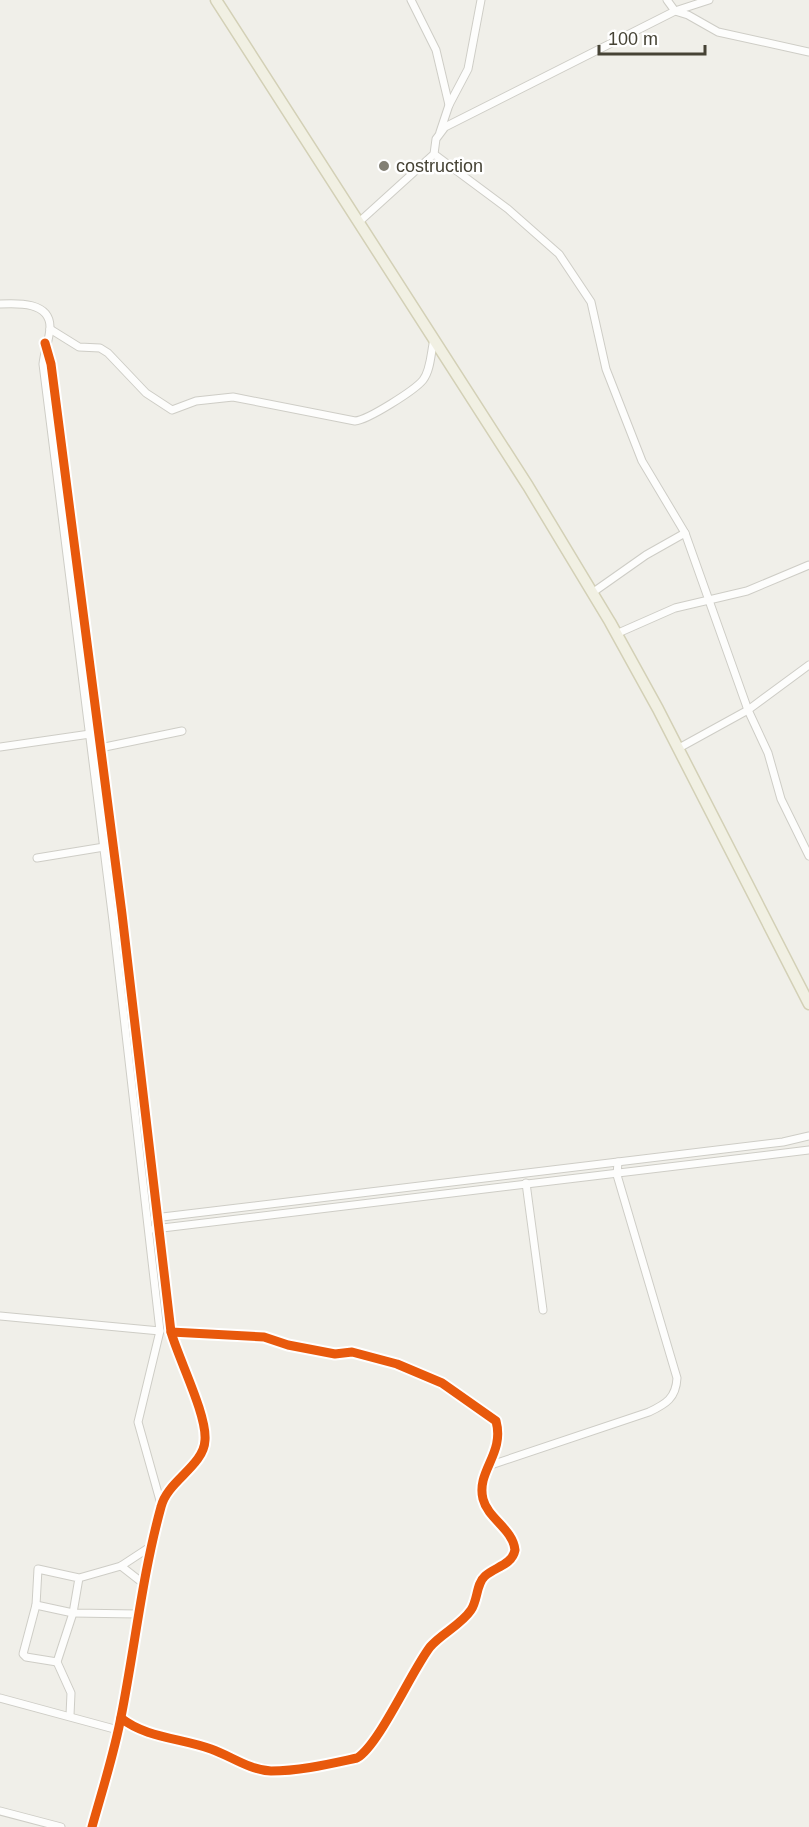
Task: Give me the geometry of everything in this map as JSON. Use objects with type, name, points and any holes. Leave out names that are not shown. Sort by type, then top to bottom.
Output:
[{"type":"main road","points":[[216,0],[434,339],[592,593],[679,748],[809,1003]]},
{"type":"street","points":[[411,0],[436,50],[449,105]]},
{"type":"street","points":[[359,222],[434,154],[449,105],[468,69],[481,0]]},
{"type":"street","points":[[667,0],[675,11],[688,15],[718,32],[809,52]]},
{"type":"street","points":[[439,134],[445,127],[675,11],[709,0]]},
{"type":"street","points":[[434,154],[507,209],[559,254],[591,302],[606,369],[642,461],[685,533],[748,710],[768,753],[781,799],[809,856]]},
{"type":"street","points":[[0,304],[36,307],[48,316],[50,329],[45,344],[43,364],[104,847],[160,1330],[138,1422],[161,1504]]},
{"type":"street","points":[[50,329],[79,347],[99,348],[108,353],[146,393],[172,410],[196,401],[233,397],[355,421],[369,417],[420,383],[426,375],[434,339]]},
{"type":"street","points":[[45,344],[51,364],[100,748],[171,1332],[179,1360],[200,1411],[205,1440],[204,1448],[172,1486],[161,1504],[137,1614],[121,1718],[92,1827]]},
{"type":"street","points":[[592,593],[646,555],[685,533]]},
{"type":"street","points":[[616,634],[675,608],[747,591],[809,565]]},
{"type":"street","points":[[679,748],[748,710],[809,665]]},
{"type":"street","points":[[100,748],[182,731]]},
{"type":"street","points":[[0,747],[90,734]]},
{"type":"street","points":[[37,858],[104,847]]},
{"type":"street","points":[[147,1218],[783,1142],[809,1136]]},
{"type":"street","points":[[148,1230],[809,1150]]},
{"type":"street","points":[[491,1465],[649,1412],[667,1403],[676,1391],[677,1377],[617,1175],[618,1162]]},
{"type":"street","points":[[526,1183],[543,1310]]},
{"type":"street","points":[[0,1316],[160,1330]]},
{"type":"street","points":[[121,1718],[135,1729],[213,1750],[228,1759],[268,1771],[314,1767],[363,1754],[431,1646],[467,1616],[475,1603],[484,1577],[514,1555],[514,1545],[510,1536],[486,1508],[482,1498],[483,1479],[491,1465],[498,1442],[498,1424],[494,1418],[423,1373],[352,1352],[330,1353],[315,1348],[288,1345],[264,1337],[171,1332]]},
{"type":"street","points":[[57,1662],[26,1657],[23,1654],[36,1605],[38,1569],[78,1578],[121,1566],[153,1545]]},
{"type":"street","points":[[121,1566],[144,1584]]},
{"type":"street","points":[[70,1715],[71,1693],[57,1662],[73,1613],[78,1578]]},
{"type":"street","points":[[36,1605],[73,1613],[137,1614]]},
{"type":"street","points":[[0,1698],[70,1715],[118,1730]]},
{"type":"street","points":[[0,1810],[61,1827]]},
{"type":"cycle path","points":[[45,343],[51,364],[122,914],[171,1332],[202,1417],[205,1440],[199,1458],[170,1489],[161,1507],[149,1559],[118,1731],[92,1827]]},
{"type":"cycle path","points":[[121,1718],[141,1730],[200,1745],[263,1770],[282,1771],[357,1758],[366,1751],[385,1724],[430,1647],[467,1615],[473,1606],[482,1579],[507,1562],[515,1550],[510,1536],[490,1512],[483,1499],[483,1480],[497,1443],[496,1421],[442,1383],[397,1364],[352,1352],[335,1354],[288,1345],[264,1337],[171,1332]]},
{"type":"place","name":"costruction","points":[[384,166]]}]
